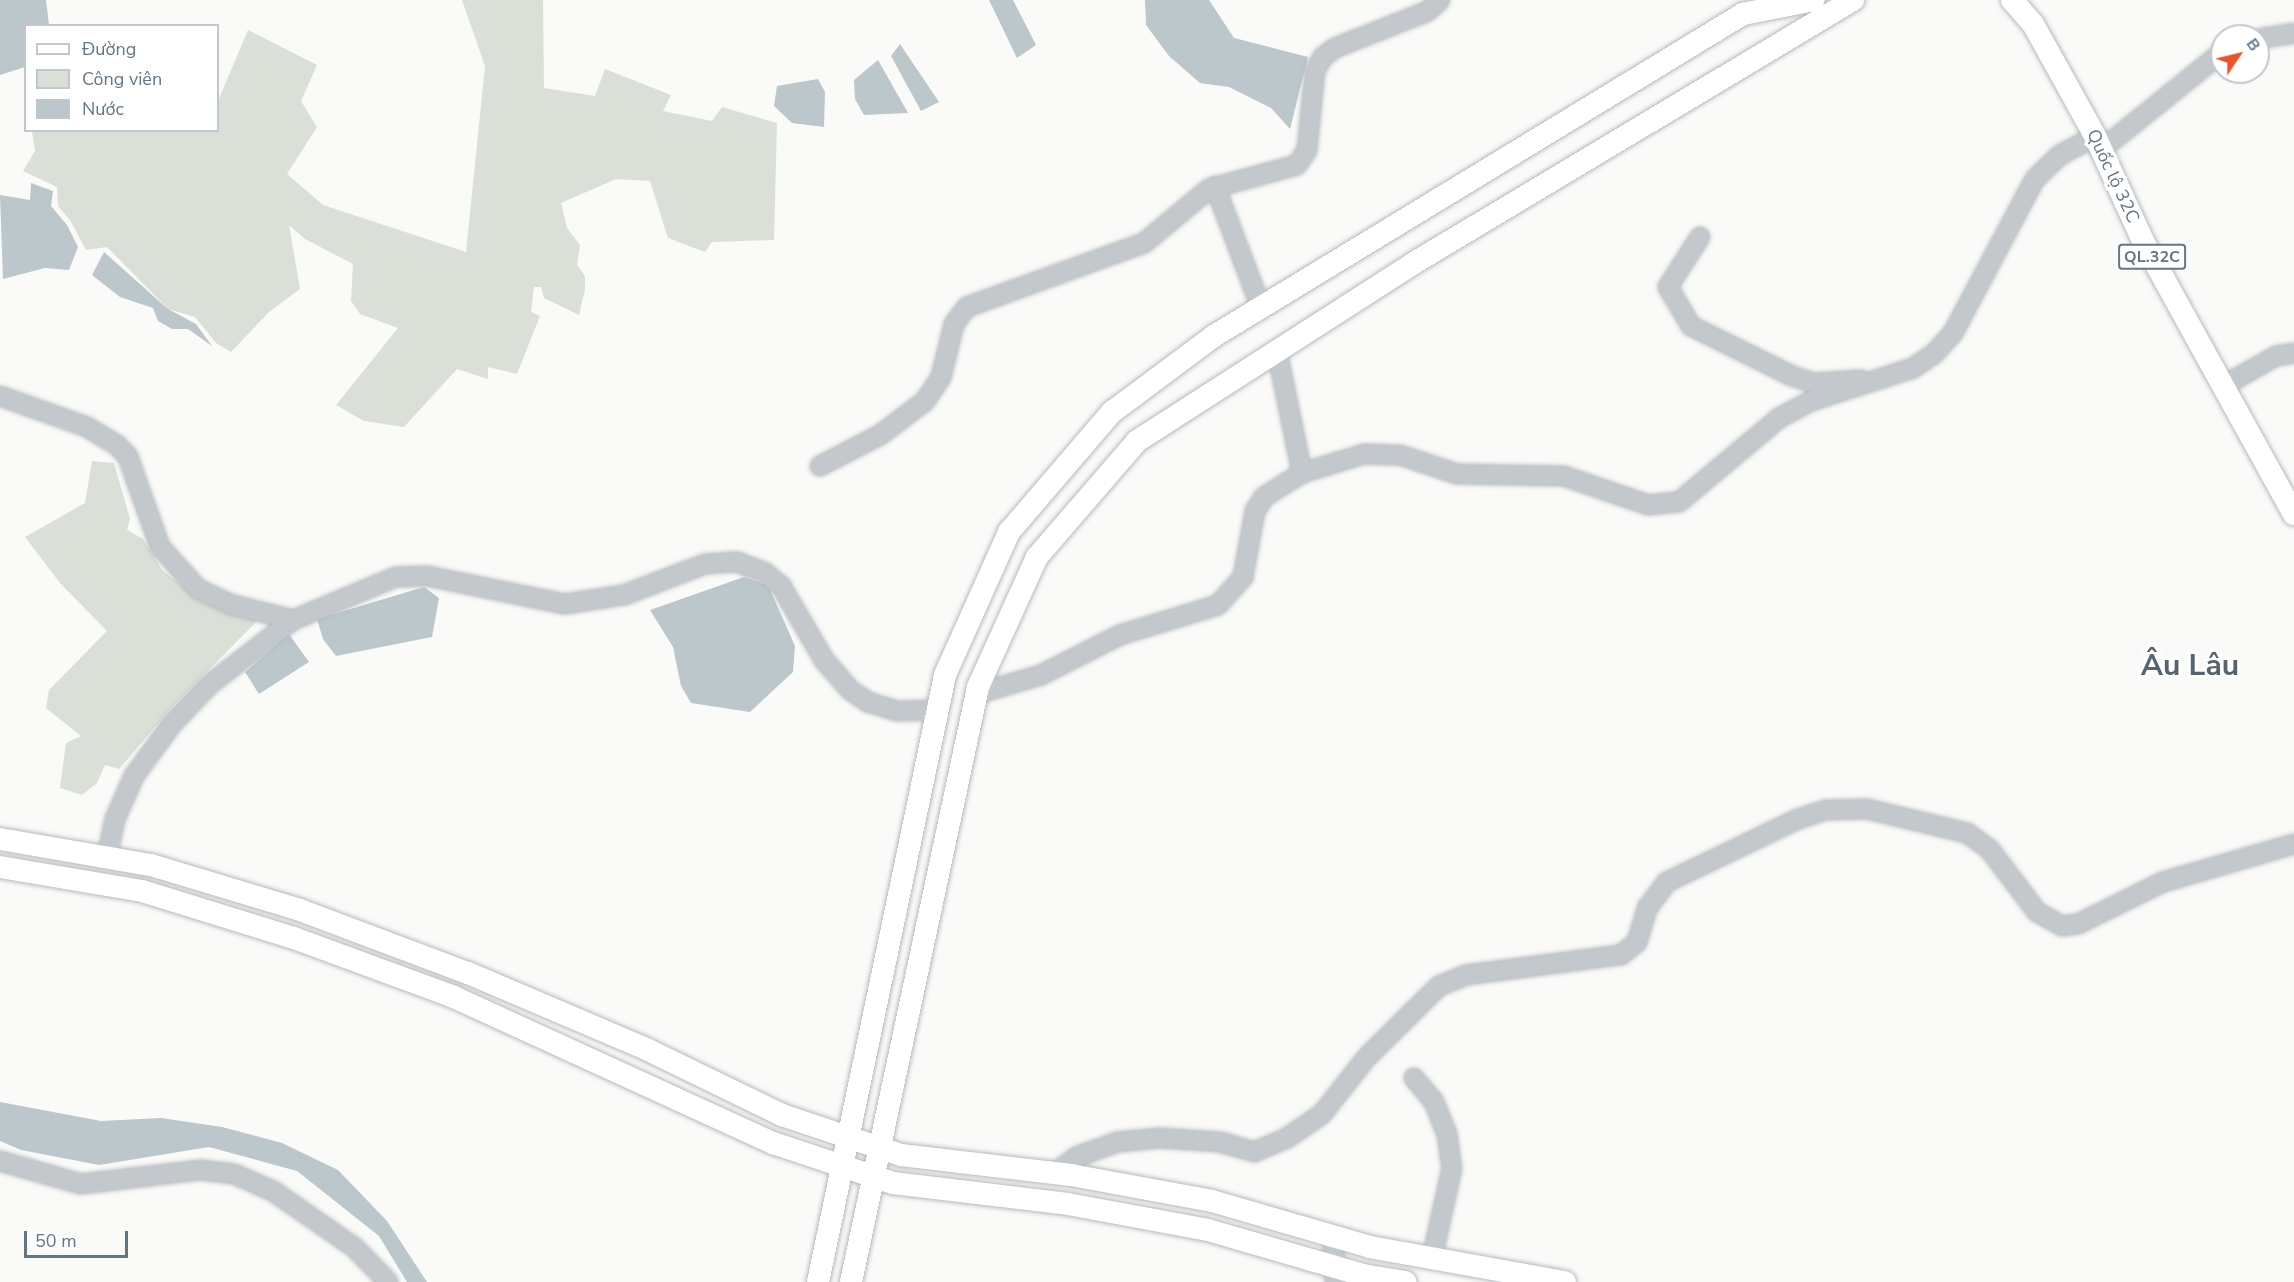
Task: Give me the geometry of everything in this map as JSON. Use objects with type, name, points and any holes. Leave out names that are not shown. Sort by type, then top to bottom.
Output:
[{"type":"main road","points":[[818,1282],[945,675],[1009,532],[1112,412],[1214,336],[1743,14],[1814,0]]},
{"type":"main road","points":[[851,1282],[874,1176],[877,1147],[976,694],[1037,557],[1137,441],[1414,263],[1853,0]]},
{"type":"main road","name":"Quốc lộ 32C","points":[[2013,0],[2033,24],[2099,143],[2143,241],[2294,514]]},
{"type":"main road","points":[[0,838],[151,865],[300,910],[457,968],[646,1049],[783,1114],[901,1155],[1055,1173],[1212,1201],[1333,1236],[1432,1258],[1565,1282]]},
{"type":"main road","points":[[0,867],[142,891],[294,938],[454,997],[773,1143],[893,1183],[1068,1204],[1208,1230],[1335,1274],[1405,1282]]},
{"type":"street","points":[[820,466],[880,435],[925,401],[941,377],[954,324],[967,307],[1144,243],[1167,227],[1197,196],[1215,186],[1297,165],[1307,150],[1315,70],[1323,57],[1335,48],[1428,11],[1440,0]]},
{"type":"street","points":[[2270,37],[2294,33]]},
{"type":"street","points":[[976,694],[1041,675],[1120,635],[1218,604],[1243,577],[1257,506],[1302,472],[1364,454],[1389,453],[1457,474],[1564,476],[1648,505],[1670,505],[1687,497],[1779,418],[1811,401],[1913,368],[1945,344],[2035,179],[2060,155],[2099,143],[2210,61]]},
{"type":"street","points":[[1215,186],[1261,308]]},
{"type":"street","points":[[1700,237],[1668,287],[1691,326],[1792,376],[1814,383],[1842,379],[1875,380]]},
{"type":"street","points":[[1277,351],[1302,472]]},
{"type":"street","points":[[2223,386],[2276,356],[2294,353]]},
{"type":"street","points":[[0,396],[87,427],[117,445],[128,457],[160,547],[198,589],[233,605],[293,620]]},
{"type":"street","points":[[107,857],[115,819],[134,776],[172,724],[209,684],[293,620],[396,577],[427,576],[545,603],[574,604],[624,595],[705,564],[737,562],[765,573],[781,586],[824,660],[850,690],[868,702],[897,711],[938,710]]},
{"type":"street","points":[[1055,1173],[1076,1157],[1119,1142],[1160,1138],[1220,1142],[1254,1152],[1287,1138],[1322,1114],[1367,1057],[1439,986],[1466,975],[1621,955],[1637,942],[1648,907],[1667,882],[1798,819],[1826,810],[1867,809],[1967,833],[1990,850],[2037,912],[2062,926],[2079,924],[2163,882],[2294,844]]},
{"type":"street","points":[[1414,1078],[1434,1102],[1447,1134],[1452,1168],[1432,1258]]},
{"type":"street","points":[[0,1161],[81,1184],[201,1170],[234,1174],[273,1191],[354,1247],[388,1282]]},
{"type":"street","points":[[1333,1236],[1335,1274]]},
{"type":"green space","points":[[462,0],[543,0],[544,88],[595,96],[605,69],[671,95],[663,111],[712,121],[722,107],[777,123],[774,240],[712,242],[705,252],[668,238],[650,181],[616,179],[561,203],[567,228],[580,245],[577,265],[585,276],[585,289],[579,315],[544,298],[541,287],[534,287],[531,312],[540,316],[517,374],[488,367],[488,379],[457,369],[404,427],[364,421],[336,405],[398,328],[360,314],[351,301],[353,264],[305,239],[289,225],[300,289],[269,312],[231,352],[216,343],[195,317],[168,309],[107,247],[86,250],[70,220],[58,206],[57,187],[23,171],[35,151],[32,132],[219,132],[219,99],[248,30],[317,65],[301,101],[317,127],[287,174],[323,205],[466,252],[485,66]]},
{"type":"green space","points":[[92,461],[114,463],[130,519],[127,530],[143,539],[162,570],[189,591],[259,619],[172,707],[119,769],[105,765],[97,783],[82,795],[60,788],[66,743],[81,736],[46,708],[49,690],[107,631],[60,583],[25,537],[85,503]]},
{"type":"water","points":[[0,0],[46,0],[49,24],[24,24],[24,67],[0,75]]},
{"type":"water","points":[[989,0],[1013,0],[1036,45],[1017,58]]},
{"type":"water","points":[[1145,0],[1209,0],[1234,38],[1308,57],[1290,129],[1271,108],[1229,87],[1200,83],[1169,56],[1146,25]]},
{"type":"water","points":[[900,44],[939,102],[921,111],[891,56]]},
{"type":"water","points":[[878,60],[908,113],[864,115],[855,99],[854,80]]},
{"type":"water","points":[[818,79],[825,92],[824,127],[792,123],[774,106],[777,86]]},
{"type":"water","points":[[31,183],[53,191],[51,206],[67,225],[78,247],[69,270],[45,268],[3,279],[0,195],[30,200]]},
{"type":"water","points":[[104,252],[168,309],[196,324],[212,346],[188,329],[172,329],[158,321],[153,308],[120,297],[92,275]]},
{"type":"water","points":[[744,577],[768,585],[795,646],[793,672],[750,712],[691,703],[681,686],[673,647],[650,610]]},
{"type":"water","points":[[424,587],[439,598],[432,637],[336,656],[323,639],[317,619]]},
{"type":"water","points":[[289,634],[309,662],[259,694],[245,672]]},
{"type":"water","points":[[0,1102],[101,1121],[161,1118],[222,1127],[282,1143],[338,1170],[387,1221],[427,1282],[407,1282],[379,1236],[297,1171],[209,1147],[99,1165],[21,1150],[0,1141]]},
{"type":"district","name":"Âu Lâu","points":[[2190,666]]}]
